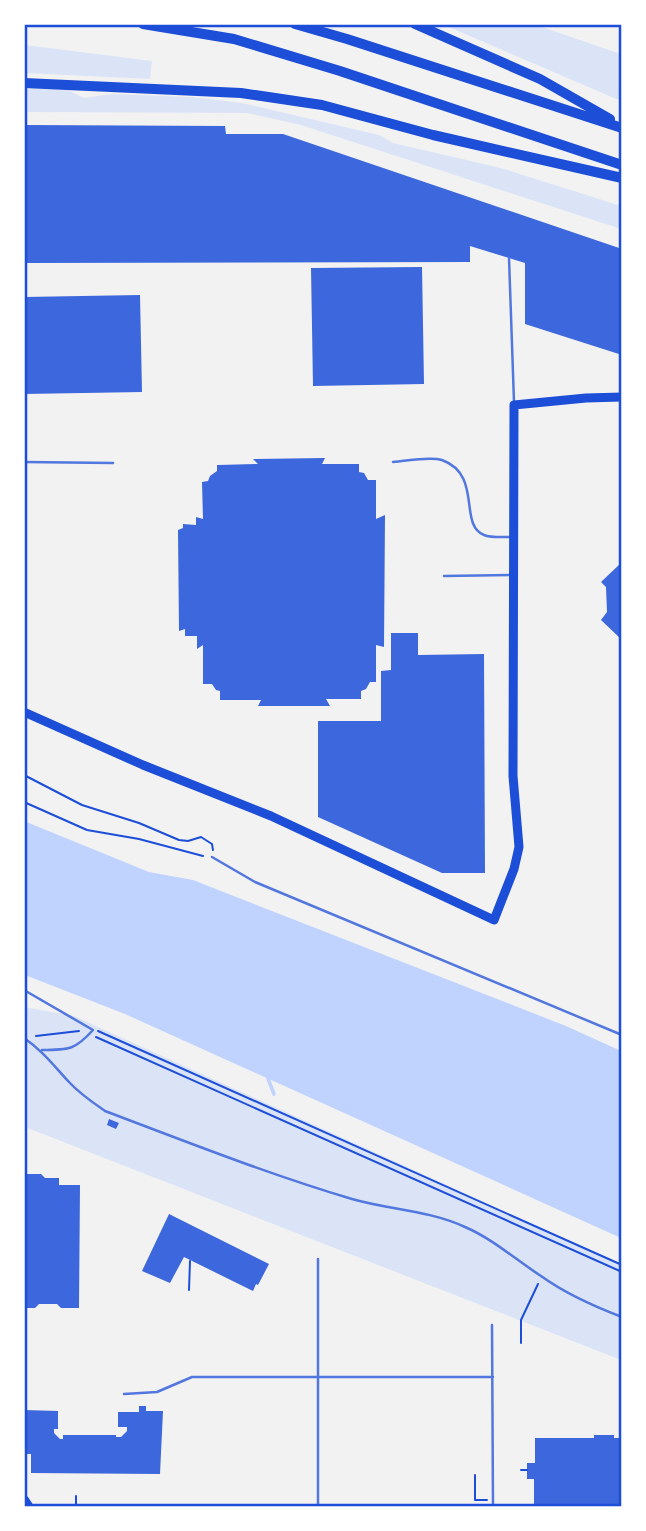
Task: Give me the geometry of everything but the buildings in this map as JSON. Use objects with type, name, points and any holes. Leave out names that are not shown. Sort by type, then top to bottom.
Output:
[{"type":"highway","points":[[143,24],[234,39],[340,71],[621,166]]},
{"type":"highway","points":[[295,24],[621,127]]},
{"type":"highway","points":[[415,24],[540,79],[621,127]]},
{"type":"highway","points":[[24,83],[241,93],[322,105],[433,135],[621,178]]},
{"type":"main road","points":[[24,712],[143,765],[271,816],[494,920],[514,869],[519,848],[513,776],[514,405],[621,397]]},
{"type":"main road","points":[[24,1500],[28,1507]]},
{"type":"lane","points":[[509,258],[514,405]]},
{"type":"lane","points":[[393,462],[440,459],[454,467],[469,492],[471,521],[476,530],[484,536],[514,537]]},
{"type":"lane","points":[[24,462],[113,463]]},
{"type":"lane","points":[[444,576],[514,575]]},
{"type":"lane","points":[[212,857],[255,883],[621,1035]]},
{"type":"lane","points":[[24,990],[93,1030],[75,1047],[66,1050],[42,1050]]},
{"type":"lane","points":[[24,1038],[42,1050],[69,1082],[105,1111],[240,1163],[355,1200],[431,1214],[464,1226],[484,1236],[541,1277],[578,1299],[621,1317]]},
{"type":"lane","points":[[318,1259],[318,1507]]},
{"type":"lane","points":[[492,1325],[493,1507]]},
{"type":"lane","points":[[124,1394],[157,1392],[192,1377],[493,1377]]},
{"type":"path","points":[[24,775],[82,804],[179,840],[188,841],[201,837],[212,844],[214,852],[212,857],[208,858],[139,839],[87,830],[24,802]]},
{"type":"path","points":[[37,1036],[93,1030],[621,1265]]},
{"type":"path","points":[[93,1030],[95,1036],[203,1086],[621,1272]]},
{"type":"path","points":[[189,1290],[190,1261]]},
{"type":"path","points":[[521,1343],[521,1320],[541,1277]]},
{"type":"path","points":[[521,1470],[527,1470]]},
{"type":"path","points":[[475,1475],[475,1500],[493,1500]]},
{"type":"path","points":[[76,1496],[76,1507]]},
{"type":"shaded area","points":[[444,25],[536,25],[621,54],[621,101]]},
{"type":"shaded area","points":[[25,45],[152,61],[150,79],[25,73]]},
{"type":"shaded area","points":[[25,90],[68,90],[84,98],[111,94],[192,97],[242,103],[379,135],[393,143],[501,168],[621,206],[621,229],[301,125],[247,113],[25,112]]},
{"type":"shaded area","points":[[24,1007],[74,1016],[621,1264],[621,1360],[25,1127]]},
{"type":"water","points":[[24,821],[149,872],[193,880],[566,1026],[621,1051],[621,1238],[125,1014],[25,975]]},
{"type":"waterway","points":[[267,1076],[274,1094]]}]
